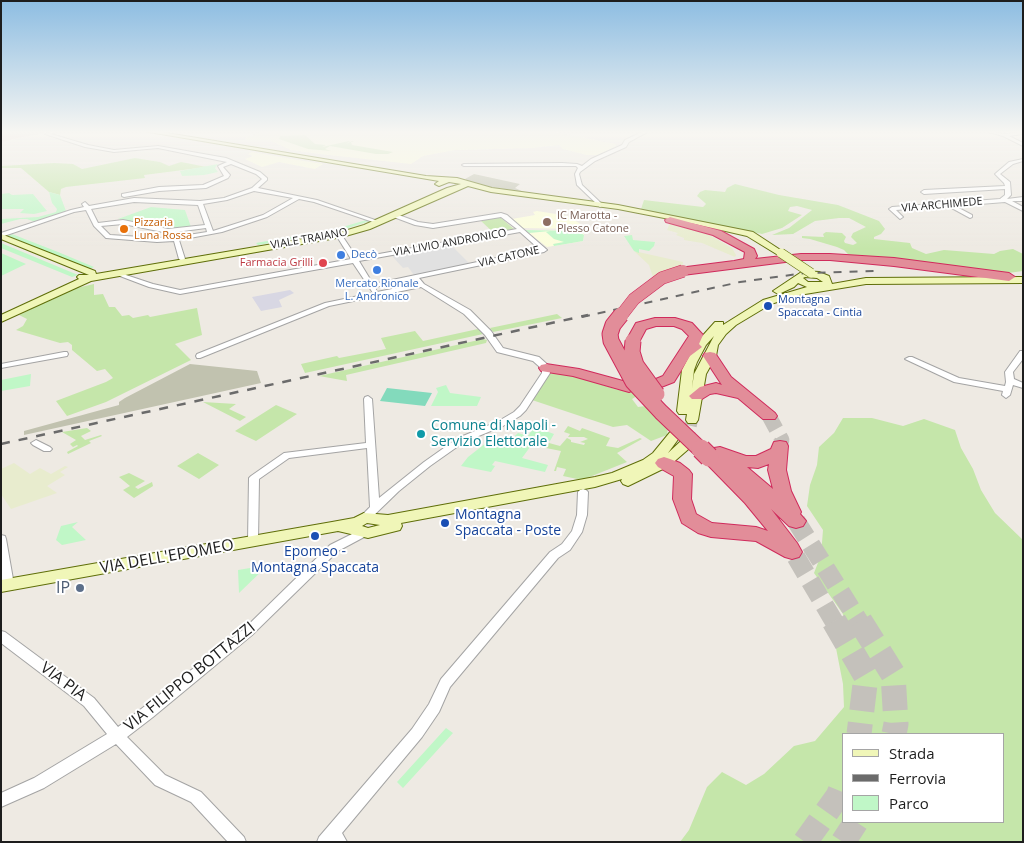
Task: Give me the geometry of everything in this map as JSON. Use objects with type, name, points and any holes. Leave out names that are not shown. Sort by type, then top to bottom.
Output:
[{"type":"highway","points":[[670,220],[722,235],[750,251],[751,256],[748,261],[733,264]]},
{"type":"highway","points":[[714,454],[744,461],[758,462],[780,449],[777,470],[782,491],[796,521],[661,412],[633,382],[611,341],[610,334],[613,325],[634,299],[662,278],[683,271],[801,257],[830,257],[894,262],[1010,277]]},
{"type":"highway","points":[[656,384],[667,380],[673,375],[696,338],[691,329],[675,322],[654,322],[638,329],[633,341],[632,352],[636,365],[663,401],[714,454],[775,526],[794,555],[766,537],[756,534],[711,530],[689,518],[684,510],[682,499],[683,474],[674,467],[664,463]]},
{"type":"highway","points":[[686,353],[706,350],[725,380],[769,416]]},
{"type":"highway","points":[[546,368],[574,372],[629,387]]},
{"type":"highway","points":[[697,396],[710,388],[722,389],[734,392],[756,404]]},
{"type":"main road","points":[[365,170],[440,185],[447,189],[461,186],[600,205],[741,232],[759,238],[778,253],[792,268],[801,282],[809,286],[822,281]]},
{"type":"main road","points":[[380,170],[426,178],[453,180],[461,186],[591,206],[736,234],[753,240],[778,253],[822,281]]},
{"type":"main road","name":"VIALE TRAIANO","points":[[392,215],[440,185],[453,180]]},
{"type":"main road","name":"VIALE TRAIANO","points":[[88,276],[338,234],[377,221],[461,186]]},
{"type":"main road","points":[[591,206],[600,205]]},
{"type":"main road","points":[[1,235],[88,276]]},
{"type":"main road","points":[[1,240],[88,276]]},
{"type":"main road","name":"VIALE TRAIANO","points":[[88,276],[115,273],[183,260]]},
{"type":"main road","points":[[683,411],[688,370],[713,345],[722,332],[732,323],[791,285],[798,277],[811,273]]},
{"type":"main road","points":[[1,319],[88,276]]},
{"type":"main road","points":[[777,295],[822,281],[883,278],[1023,278]]},
{"type":"main road","points":[[883,278],[1023,278]]},
{"type":"main road","points":[[692,420],[706,350]]},
{"type":"main road","points":[[681,438],[664,463],[626,482],[583,492],[368,521],[595,482],[633,470],[658,456],[681,438]]},
{"type":"main road","name":"VIA DELL'EPOMEO","points":[[4,585],[368,521]]},
{"type":"street","points":[[223,170],[227,175],[226,177],[204,187],[159,190],[93,201],[85,204],[86,208],[96,226],[108,237],[116,239],[176,239],[211,234],[264,216],[299,197]]},
{"type":"street","points":[[1,235],[86,208],[141,199],[200,203],[236,196],[254,189],[266,180],[264,177],[250,170]]},
{"type":"street","points":[[579,170],[577,174],[580,185],[600,205]]},
{"type":"street","points":[[1001,170],[997,173],[998,176],[1007,182],[1008,194],[1003,199],[1023,209]]},
{"type":"street","points":[[924,192],[1007,187]]},
{"type":"street","points":[[254,189],[299,197],[377,221]]},
{"type":"street","name":"VIA ARCHIMEDE","points":[[900,217],[892,209],[1003,199],[1023,199]]},
{"type":"street","points":[[200,203],[211,234]]},
{"type":"street","points":[[948,204],[970,216]]},
{"type":"street","name":"VIA CATONE","points":[[372,286],[544,250],[505,216],[501,215],[433,226],[416,224],[392,215]]},
{"type":"street","points":[[96,226],[123,222],[168,231],[208,226]]},
{"type":"street","name":"VIA LIVIO ANDRONICO","points":[[115,273],[151,286],[180,292],[522,230]]},
{"type":"street","points":[[338,234],[376,293]]},
{"type":"street","points":[[176,239],[183,260]]},
{"type":"street","points":[[415,278],[422,285],[467,312],[488,333],[500,350],[531,357],[546,368]]},
{"type":"street","points":[[200,356],[327,304],[422,285]]},
{"type":"street","points":[[1,366],[64,354]]},
{"type":"street","points":[[909,359],[957,380],[1007,392],[1009,372],[1023,354]]},
{"type":"street","name":"VIA FILIPPO BOTTAZZI","points":[[1,800],[39,783],[117,736],[204,670],[248,632],[334,548],[368,521],[427,464],[461,440],[517,414],[542,380],[546,368]]},
{"type":"street","points":[[1009,380],[1023,386]]},
{"type":"street","points":[[368,399],[371,445],[368,521]]},
{"type":"street","points":[[36,443],[47,449]]},
{"type":"street","points":[[253,541],[254,478],[286,456],[371,445]]},
{"type":"street","points":[[332,839],[417,733],[434,708],[445,683],[554,556],[566,547],[577,532],[582,514],[583,492]]},
{"type":"street","points":[[1,538],[4,585]]},
{"type":"street","name":"VIA PIA","points":[[1,636],[88,702],[117,736],[160,780],[196,798],[239,842]]},
{"type":"shaded area","points":[[474,174],[520,184],[515,188],[524,192],[476,185],[465,179]]},
{"type":"shaded area","name":"IC Marotta - Plesso Catone","points":[[533,212],[568,216],[582,225],[580,229],[522,228],[512,219],[535,215]]},
{"type":"shaded area","points":[[670,223],[706,233],[732,248],[736,255],[735,257],[702,243],[684,240],[684,238],[676,235],[678,233],[667,230]]},
{"type":"shaded area","points":[[525,230],[584,231],[583,241],[547,247]]},
{"type":"shaded area","points":[[451,245],[470,264],[414,275],[408,267],[403,268],[392,256]]},
{"type":"shaded area","points":[[634,251],[683,262],[682,267],[653,277],[649,265]]},
{"type":"shaded area","points":[[290,290],[294,293],[279,300],[282,307],[261,311],[252,297]]},
{"type":"shaded area","points":[[190,364],[257,371],[261,383],[24,435],[24,431],[119,405],[119,402],[125,398]]},
{"type":"shaded area","points":[[14,463],[30,474],[40,468],[51,474],[65,466],[68,467],[60,472],[65,475],[47,486],[57,493],[11,509],[1,494],[1,469]]},
{"type":"green space","points":[[24,170],[181,170],[144,175],[145,178],[66,187],[61,189],[60,195],[49,192]]},
{"type":"green space","points":[[217,170],[218,172],[182,176],[180,171]]},
{"type":"green space","points":[[735,184],[779,195],[838,205],[879,221],[885,229],[874,239],[910,243],[912,248],[926,254],[944,250],[994,254],[1013,249],[1023,254],[1023,271],[1008,273],[925,264],[792,257],[790,254],[849,255],[837,247],[802,238],[802,236],[824,237],[823,234],[826,232],[842,233],[846,237],[845,243],[853,245],[857,243],[851,237],[853,233],[866,227],[849,218],[839,218],[815,221],[793,234],[772,235],[789,228],[812,210],[797,206],[790,207],[788,211],[802,215],[782,228],[762,234],[641,209],[644,200],[703,207],[706,204],[697,196],[700,192],[705,190],[725,192],[727,188]]},
{"type":"green space","points":[[49,192],[60,195],[66,211],[35,222],[20,219],[1,224],[1,219],[38,217],[56,212],[57,209],[52,203]]},
{"type":"green space","points":[[9,193],[12,195],[33,194],[47,211],[34,214],[20,213],[24,209],[1,209],[1,194]]},
{"type":"green space","points":[[151,207],[185,210],[191,227],[172,230],[118,219]]},
{"type":"green space","points":[[500,217],[515,230],[495,234],[481,221]]},
{"type":"green space","points":[[366,220],[370,221],[339,231],[258,245],[256,243],[336,229]]},
{"type":"green space","points":[[525,230],[577,231],[584,235],[583,241],[554,246],[553,244],[564,242],[554,239],[546,232],[550,231],[529,233]]},
{"type":"green space","points":[[12,234],[94,267],[90,269],[6,236]]},
{"type":"green space","points":[[632,235],[633,240],[655,242],[654,246],[649,251],[639,249],[639,253],[634,251],[624,236]]},
{"type":"green space","points":[[1,243],[78,275],[72,277],[1,248]]},
{"type":"green space","points":[[1,253],[26,264],[1,276]]},
{"type":"green space","points":[[94,284],[94,295],[103,294],[109,307],[115,307],[122,316],[129,315],[133,318],[148,315],[150,317],[197,308],[202,335],[175,344],[191,360],[106,402],[67,416],[56,401],[113,378],[105,369],[97,371],[72,350],[72,345],[68,342],[60,343],[16,330],[23,326],[27,319],[19,315],[72,289]]},
{"type":"green space","points":[[557,314],[562,318],[493,332],[490,328]]},
{"type":"green space","points":[[478,329],[483,334],[305,373],[301,364],[337,356],[339,358],[386,349],[381,338],[415,331],[423,341]]},
{"type":"green space","points":[[483,339],[487,340],[486,343],[346,375],[347,381],[319,376]]},
{"type":"green space","points":[[566,373],[618,390],[632,390],[637,396],[632,399],[638,407],[645,406],[668,428],[667,435],[651,441],[627,425],[613,427],[532,400],[549,374]]},
{"type":"green space","points":[[31,374],[30,386],[1,391],[1,380]]},
{"type":"green space","points":[[446,385],[450,393],[481,397],[477,406],[431,406],[438,392],[436,388]]},
{"type":"green space","points":[[387,388],[432,393],[425,406],[380,401]]},
{"type":"green space","points":[[203,402],[236,404],[229,409],[246,417],[240,421]]},
{"type":"green space","points":[[276,405],[297,414],[256,441],[235,431]]},
{"type":"green space","points":[[843,418],[872,418],[903,426],[924,419],[955,430],[961,448],[973,469],[981,490],[995,513],[1023,540],[1023,842],[680,842],[689,830],[707,787],[722,772],[746,785],[764,774],[794,746],[815,741],[844,707],[843,684],[835,643],[845,630],[843,614],[814,573],[821,555],[823,530],[807,506],[810,485],[817,465],[819,447],[834,433]]},
{"type":"green space","points":[[568,426],[580,431],[582,428],[610,438],[606,446],[618,448],[640,438],[642,439],[617,453],[627,462],[582,480],[563,476],[566,469],[557,467],[556,471],[554,471],[561,451],[546,448],[549,443],[560,446],[567,438],[571,442],[584,445],[585,443],[580,442],[588,439],[584,437],[568,437],[570,434],[564,432]]},
{"type":"green space","points":[[87,428],[91,431],[81,436],[85,440],[102,436],[89,441],[91,443],[68,454],[67,452],[78,446],[73,447],[70,444],[76,440],[62,432]]},
{"type":"green space","points":[[532,430],[543,430],[554,434],[550,441],[543,439],[540,443],[533,443],[522,458],[548,465],[545,472],[495,461],[492,465],[495,466],[491,472],[461,466],[468,457],[486,443],[502,448],[518,433],[528,436]]},
{"type":"green space","points":[[198,453],[219,465],[199,479],[177,466]]},
{"type":"green space","points":[[129,473],[145,481],[135,487],[138,489],[152,482],[153,486],[134,498],[123,490],[130,486],[119,477]]},
{"type":"green space","points":[[78,522],[72,527],[86,540],[62,545],[56,540],[61,526]]},
{"type":"green space","points":[[268,565],[239,593],[238,570]]},
{"type":"green space","points":[[446,728],[453,733],[403,788],[397,782]]},
{"type":"tunnel","points":[[769,416],[782,440],[780,446]]},
{"type":"tunnel","points":[[687,443],[692,420]]},
{"type":"tunnel","points":[[796,521],[860,623]]},
{"type":"tunnel","points":[[796,557],[835,623]]},
{"type":"tunnel","points":[[834,621],[866,676],[859,733]]},
{"type":"tunnel","points":[[860,621],[893,674],[896,724],[894,733]]},
{"type":"tunnel","points":[[805,842],[838,796],[842,786]]},
{"type":"tunnel","points":[[843,842],[855,823]]},
{"type":"railway","points":[[582,317],[740,282],[805,273],[878,271]]},
{"type":"railway","points":[[1,444],[588,315]]},
{"type":"place","name":"IC Marotta - Plesso Catone","points":[[547,222]]},
{"type":"place","name":"Pizzaria Luna Rossa","points":[[124,229]]},
{"type":"place","name":"Decò","points":[[341,255]]},
{"type":"place","name":"Farmacia Grilli","points":[[323,263]]},
{"type":"place","name":"Mercato Rionale L. Andronico","points":[[377,270]]},
{"type":"place","name":"Montagna Spaccata - Cintia","points":[[768,306]]},
{"type":"place","name":"Comune di Napoli - Servizio Elettorale","points":[[421,434]]},
{"type":"place","name":"Montagna Spaccata - Poste","points":[[445,523]]},
{"type":"place","name":"Epomeo - Montagna Spaccata","points":[[315,536]]},
{"type":"place","name":"IP","points":[[80,588]]}]
